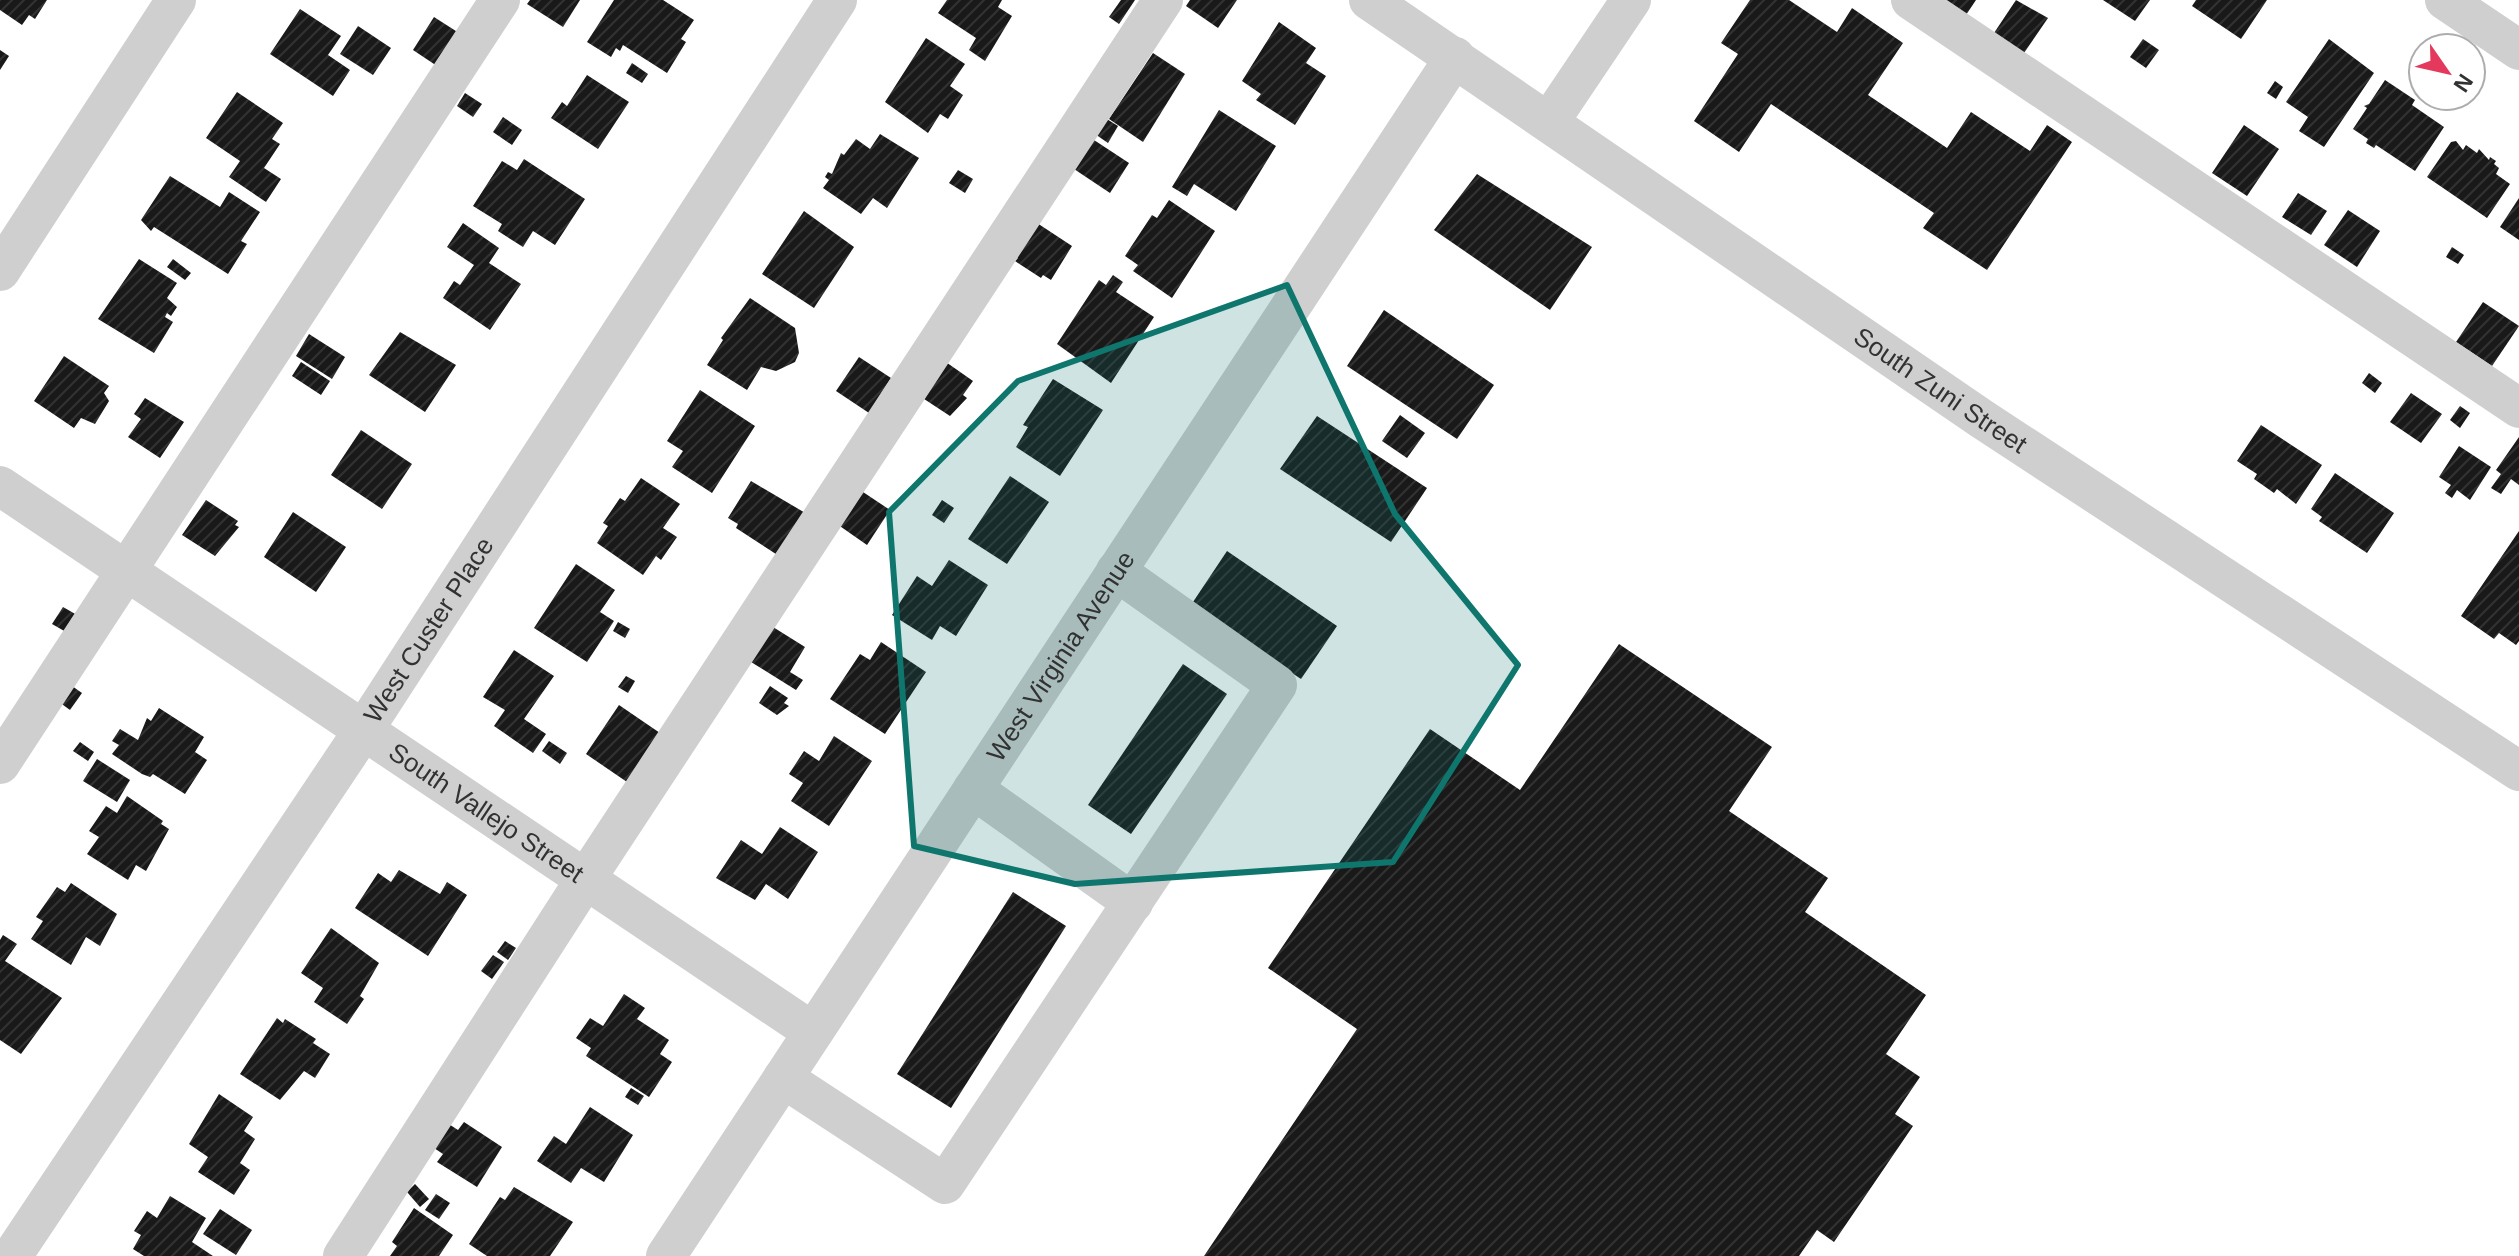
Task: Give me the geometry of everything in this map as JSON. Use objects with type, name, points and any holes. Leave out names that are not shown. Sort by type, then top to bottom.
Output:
[{"type":"street","points":[[0,271],[176,0]]},
{"type":"street","points":[[0,764],[500,0]]},
{"type":"street","name":"West Custer Place","points":[[12,1256],[363,731],[837,0]]},
{"type":"street","points":[[343,1256],[585,880],[1163,0]]},
{"type":"street","name":"South Zuni Street","points":[[1369,0],[1982,419],[2515,760]]},
{"type":"street","points":[[1549,122],[1631,0]]},
{"type":"street","points":[[1911,0],[2519,408]]},
{"type":"street","points":[[2445,0],[2519,50]]},
{"type":"street","name":"West Virginia Avenue","points":[[666,1256],[1455,57]]},
{"type":"street","name":"South Vallejo Street","points":[[0,486],[813,1032]]},
{"type":"street","points":[[783,1078],[945,1184],[1277,685],[1116,571]]},
{"type":"street","points":[[973,789],[1133,903]]},
{"type":"highlighted area","points":[[1287,285],[1395,514],[1518,665],[1393,862],[1075,884],[914,846],[889,512],[1018,381]]},
{"type":"building","points":[[0,0],[47,0],[35,19],[29,15],[22,25],[0,10]]},
{"type":"building","points":[[530,0],[580,0],[563,27],[527,4]]},
{"type":"building","points":[[614,0],[663,0],[694,20],[681,39],[686,42],[667,73],[623,45],[620,51],[616,48],[611,57],[587,42]]},
{"type":"building","points":[[947,0],[1002,0],[998,7],[1012,16],[985,61],[969,50],[976,38],[938,13]]},
{"type":"building","points":[[1121,0],[1135,0],[1119,24],[1109,17]]},
{"type":"building","points":[[1190,0],[1237,0],[1218,28],[1186,6]]},
{"type":"building","points":[[1750,0],[1789,0],[1837,32],[1852,8],[1903,43],[1868,95],[1947,148],[1971,112],[2030,151],[2047,125],[2072,142],[1987,270],[1923,228],[1934,213],[1771,104],[1739,152],[1694,121],[1738,54],[1721,43]]},
{"type":"building","points":[[1943,0],[1976,0],[1966,15]]},
{"type":"building","points":[[2016,0],[2048,18],[2024,53],[1994,33]]},
{"type":"building","points":[[2103,0],[2150,0],[2135,21]]},
{"type":"building","points":[[2196,0],[2267,0],[2241,39],[2192,6]]},
{"type":"building","points":[[300,9],[341,36],[328,55],[350,70],[333,96],[270,54]]},
{"type":"building","points":[[434,17],[459,33],[437,66],[413,50]]},
{"type":"building","points":[[1279,22],[1316,48],[1306,63],[1326,76],[1295,125],[1256,100],[1261,94],[1242,81]]},
{"type":"building","points":[[358,26],[391,48],[373,75],[340,54]]},
{"type":"building","points":[[926,38],[965,64],[950,86],[963,95],[948,119],[940,114],[928,133],[885,102]]},
{"type":"building","points":[[2143,39],[2159,50],[2146,68],[2130,57]]},
{"type":"building","points":[[2329,39],[2374,73],[2324,147],[2299,131],[2308,117],[2286,102]]},
{"type":"building","points":[[0,50],[9,56],[0,70]]},
{"type":"building","points":[[1153,53],[1185,74],[1143,142],[1109,119]]},
{"type":"building","points":[[632,63],[648,74],[642,83],[626,73]]},
{"type":"building","points":[[587,75],[629,102],[598,149],[551,118],[562,102],[567,106]]},
{"type":"building","points":[[2385,80],[2407,95],[2407,112],[2422,112],[2444,127],[2415,171],[2376,145],[2374,148],[2366,143],[2368,139],[2353,129],[2367,108],[2364,106],[2369,104]]},
{"type":"building","points":[[2275,81],[2283,87],[2276,99],[2267,93]]},
{"type":"building","points":[[237,92],[283,123],[272,139],[280,144],[264,168],[281,179],[266,202],[229,177],[240,161],[206,138]]},
{"type":"building","points":[[465,93],[482,104],[473,117],[457,106]]},
{"type":"building","points":[[1219,110],[1276,146],[1236,211],[1194,184],[1187,196],[1172,187]]},
{"type":"building","points":[[1102,116],[1118,126],[1108,143],[1092,132]]},
{"type":"building","points":[[503,117],[522,130],[512,145],[493,132]]},
{"type":"building","points":[[2244,125],[2279,149],[2247,196],[2212,173]]},
{"type":"building","points":[[880,134],[919,158],[887,208],[873,198],[861,214],[823,188],[829,180],[825,177],[828,172],[832,174],[841,153],[844,155],[856,139],[870,149]]},
{"type":"building","points":[[1094,140],[1129,163],[1110,193],[1074,169]]},
{"type":"building","points":[[2456,141],[2463,150],[2466,145],[2477,153],[2479,149],[2489,160],[2490,157],[2496,161],[2494,164],[2499,168],[2496,174],[2510,184],[2487,218],[2427,177],[2451,142]]},
{"type":"building","points":[[524,159],[585,199],[555,245],[533,231],[523,247],[498,231],[502,224],[473,206],[502,161],[517,170]]},
{"type":"building","points":[[958,170],[973,179],[965,193],[949,183]]},
{"type":"building","points":[[1477,174],[1592,247],[1550,310],[1434,230]]},
{"type":"building","points":[[170,176],[220,207],[229,192],[260,212],[241,241],[247,244],[228,274],[154,227],[151,231],[141,220]]},
{"type":"building","points":[[2298,193],[2327,211],[2311,235],[2282,217]]},
{"type":"building","points":[[2519,198],[2519,240],[2500,227]]},
{"type":"building","points":[[1169,200],[1215,231],[1172,298],[1133,271],[1138,265],[1125,256],[1152,215],[1157,218]]},
{"type":"building","points":[[2348,210],[2380,231],[2357,267],[2324,245]]},
{"type":"building","points":[[804,211],[854,247],[814,308],[762,274]]},
{"type":"building","points":[[1034,221],[1072,246],[1051,280],[1043,275],[1041,278],[1015,261],[1018,258],[1013,254]]},
{"type":"building","points":[[463,223],[499,248],[489,263],[521,284],[490,330],[443,298],[454,281],[460,285],[474,265],[447,247]]},
{"type":"building","points":[[2452,247],[2464,255],[2458,264],[2446,257]]},
{"type":"building","points":[[139,259],[177,283],[167,298],[177,307],[171,316],[167,313],[165,317],[173,322],[154,353],[98,319]]},
{"type":"building","points":[[173,259],[191,273],[185,280],[167,267]]},
{"type":"building","points":[[1113,275],[1123,282],[1116,292],[1154,317],[1111,383],[1057,344],[1099,280],[1106,285]]},
{"type":"building","points":[[750,298],[795,328],[799,353],[795,362],[776,371],[761,367],[747,390],[707,365],[723,340],[721,338]]},
{"type":"building","points":[[2483,302],[2519,326],[2492,366],[2456,342]]},
{"type":"building","points":[[1384,310],[1494,385],[1457,439],[1347,366]]},
{"type":"building","points":[[400,332],[456,365],[425,412],[369,375]]},
{"type":"building","points":[[309,334],[345,357],[332,379],[296,356]]},
{"type":"building","points":[[64,356],[109,386],[104,393],[109,401],[95,424],[81,418],[74,428],[34,401]]},
{"type":"building","points":[[859,357],[891,378],[869,413],[836,391]]},
{"type":"building","points":[[943,360],[973,381],[963,395],[967,398],[950,416],[918,395]]},
{"type":"building","points":[[301,362],[330,381],[321,395],[292,376]]},
{"type":"building","points":[[2369,373],[2382,383],[2375,393],[2362,383]]},
{"type":"building","points":[[1053,379],[1103,410],[1060,476],[1016,447],[1028,427],[1023,425]]},
{"type":"building","points":[[700,390],[755,426],[712,493],[672,467],[683,451],[667,441]]},
{"type":"building","points":[[2411,393],[2442,414],[2421,443],[2390,422]]},
{"type":"building","points":[[145,398],[184,422],[160,458],[128,437],[141,419],[134,414]]},
{"type":"building","points":[[2460,406],[2470,413],[2460,428],[2450,420]]},
{"type":"building","points":[[1400,415],[1425,433],[1407,458],[1382,441]]},
{"type":"building","points":[[1317,416],[1427,488],[1391,542],[1280,469]]},
{"type":"building","points":[[2261,425],[2322,465],[2296,504],[2277,489],[2274,493],[2254,479],[2257,474],[2237,461]]},
{"type":"building","points":[[361,430],[412,464],[382,509],[331,475]]},
{"type":"building","points":[[2519,437],[2519,485],[2511,479],[2501,494],[2491,488],[2501,474],[2496,470]]},
{"type":"building","points":[[2459,446],[2491,467],[2470,500],[2457,490],[2452,498],[2445,493],[2451,485],[2439,477]]},
{"type":"building","points":[[2335,473],[2394,513],[2367,553],[2319,521],[2322,517],[2311,509]]},
{"type":"building","points":[[1010,476],[1049,502],[1007,564],[968,539]]},
{"type":"building","points":[[641,478],[680,504],[663,528],[677,537],[661,560],[656,556],[643,575],[597,543],[608,526],[603,523],[620,498],[625,501]]},
{"type":"building","points":[[751,481],[807,514],[779,556],[736,528],[738,524],[728,518]]},
{"type":"building","points":[[857,488],[890,510],[867,545],[834,522]]},
{"type":"building","points":[[206,500],[238,521],[235,525],[239,527],[215,556],[182,535]]},
{"type":"building","points":[[942,500],[954,508],[944,523],[932,515]]},
{"type":"building","points":[[293,512],[346,547],[316,592],[264,557]]},
{"type":"building","points":[[2519,531],[2519,641],[2516,645],[2499,633],[2494,639],[2461,616]]},
{"type":"building","points":[[1227,551],[1337,626],[1301,679],[1191,605]]},
{"type":"building","points":[[949,560],[988,585],[956,636],[940,626],[932,640],[892,615],[917,576],[932,586]]},
{"type":"building","points":[[576,564],[615,590],[600,612],[614,621],[587,662],[534,628]]},
{"type":"building","points":[[63,607],[77,615],[66,632],[52,624]]},
{"type":"building","points":[[618,622],[630,629],[625,638],[613,631]]},
{"type":"building","points":[[773,627],[805,647],[790,672],[803,680],[796,690],[751,662]]},
{"type":"building","points":[[881,642],[926,672],[885,734],[830,699],[860,654],[870,660]]},
{"type":"building","points":[[1619,644],[1772,747],[1729,811],[1828,878],[1805,912],[1926,995],[1886,1054],[1920,1077],[1895,1114],[1913,1126],[1834,1242],[1817,1230],[1799,1256],[1204,1256],[1357,1029],[1268,968],[1430,729],[1520,790]]},
{"type":"building","points":[[514,650],[554,676],[524,719],[546,734],[533,753],[494,726],[505,710],[483,697]]},
{"type":"building","points":[[1183,664],[1227,694],[1131,834],[1088,805]]},
{"type":"building","points":[[626,676],[635,681],[628,693],[618,687]]},
{"type":"building","points":[[72,686],[82,693],[70,710],[59,702]]},
{"type":"building","points":[[770,686],[788,698],[784,703],[789,706],[777,715],[759,703]]},
{"type":"building","points":[[619,705],[660,733],[627,782],[586,754]]},
{"type":"building","points":[[159,708],[204,737],[195,752],[207,760],[185,794],[153,774],[150,777],[142,774],[112,754],[119,745],[112,741],[120,729],[138,740],[147,718],[151,721]]},
{"type":"building","points":[[834,736],[872,761],[829,826],[791,801],[803,783],[789,774],[804,751],[819,761]]},
{"type":"building","points":[[549,741],[567,753],[560,764],[542,751]]},
{"type":"building","points":[[80,742],[94,752],[88,761],[73,751]]},
{"type":"building","points":[[97,759],[130,780],[117,802],[83,781]]},
{"type":"building","points":[[127,796],[163,821],[161,824],[169,829],[146,871],[136,865],[128,880],[87,854],[99,837],[89,831],[106,806],[117,813]]},
{"type":"building","points":[[780,827],[818,852],[788,899],[766,884],[755,900],[716,878],[741,840],[762,854]]},
{"type":"building","points":[[399,870],[440,894],[447,882],[467,895],[428,956],[355,908],[378,873],[391,882]]},
{"type":"building","points":[[71,883],[117,914],[100,946],[86,937],[71,965],[31,939],[43,921],[36,917],[57,887],[65,892]]},
{"type":"building","points":[[1013,892],[1066,926],[951,1108],[897,1074]]},
{"type":"building","points":[[331,928],[379,963],[360,996],[364,999],[347,1024],[314,1002],[323,988],[301,973]]},
{"type":"building","points":[[3,935],[17,944],[5,961],[62,998],[21,1054],[0,1040],[0,940]]},
{"type":"building","points":[[505,941],[516,948],[508,960],[497,952]]},
{"type":"building","points":[[493,955],[504,962],[492,979],[481,971]]},
{"type":"building","points":[[624,994],[645,1008],[637,1019],[669,1040],[660,1054],[672,1062],[649,1097],[586,1056],[591,1048],[576,1038],[590,1018],[603,1026]]},
{"type":"building","points":[[277,1018],[283,1023],[285,1019],[316,1039],[313,1043],[330,1054],[315,1078],[304,1071],[280,1100],[240,1074]]},
{"type":"building","points":[[631,1088],[644,1096],[638,1105],[625,1097]]},
{"type":"building","points":[[219,1094],[253,1117],[244,1131],[255,1139],[240,1163],[250,1170],[234,1195],[198,1172],[208,1157],[189,1144]]},
{"type":"building","points":[[590,1107],[633,1135],[604,1182],[581,1168],[571,1183],[537,1161],[554,1136],[566,1144]]},
{"type":"building","points":[[441,1119],[458,1130],[464,1122],[502,1147],[477,1187],[437,1162],[443,1154],[425,1142]]},
{"type":"building","points":[[415,1184],[429,1199],[420,1207],[407,1192]]},
{"type":"building","points":[[514,1187],[573,1222],[550,1256],[487,1256],[469,1244],[500,1197],[505,1200]]},
{"type":"building","points":[[436,1194],[450,1203],[439,1219],[425,1210]]},
{"type":"building","points":[[170,1196],[206,1218],[192,1242],[213,1256],[144,1256],[133,1249],[141,1235],[134,1231],[147,1211],[157,1218]]},
{"type":"building","points":[[414,1208],[453,1235],[439,1256],[390,1256],[397,1246],[392,1242]]},
{"type":"building","points":[[220,1209],[252,1230],[236,1255],[203,1234]]}]
